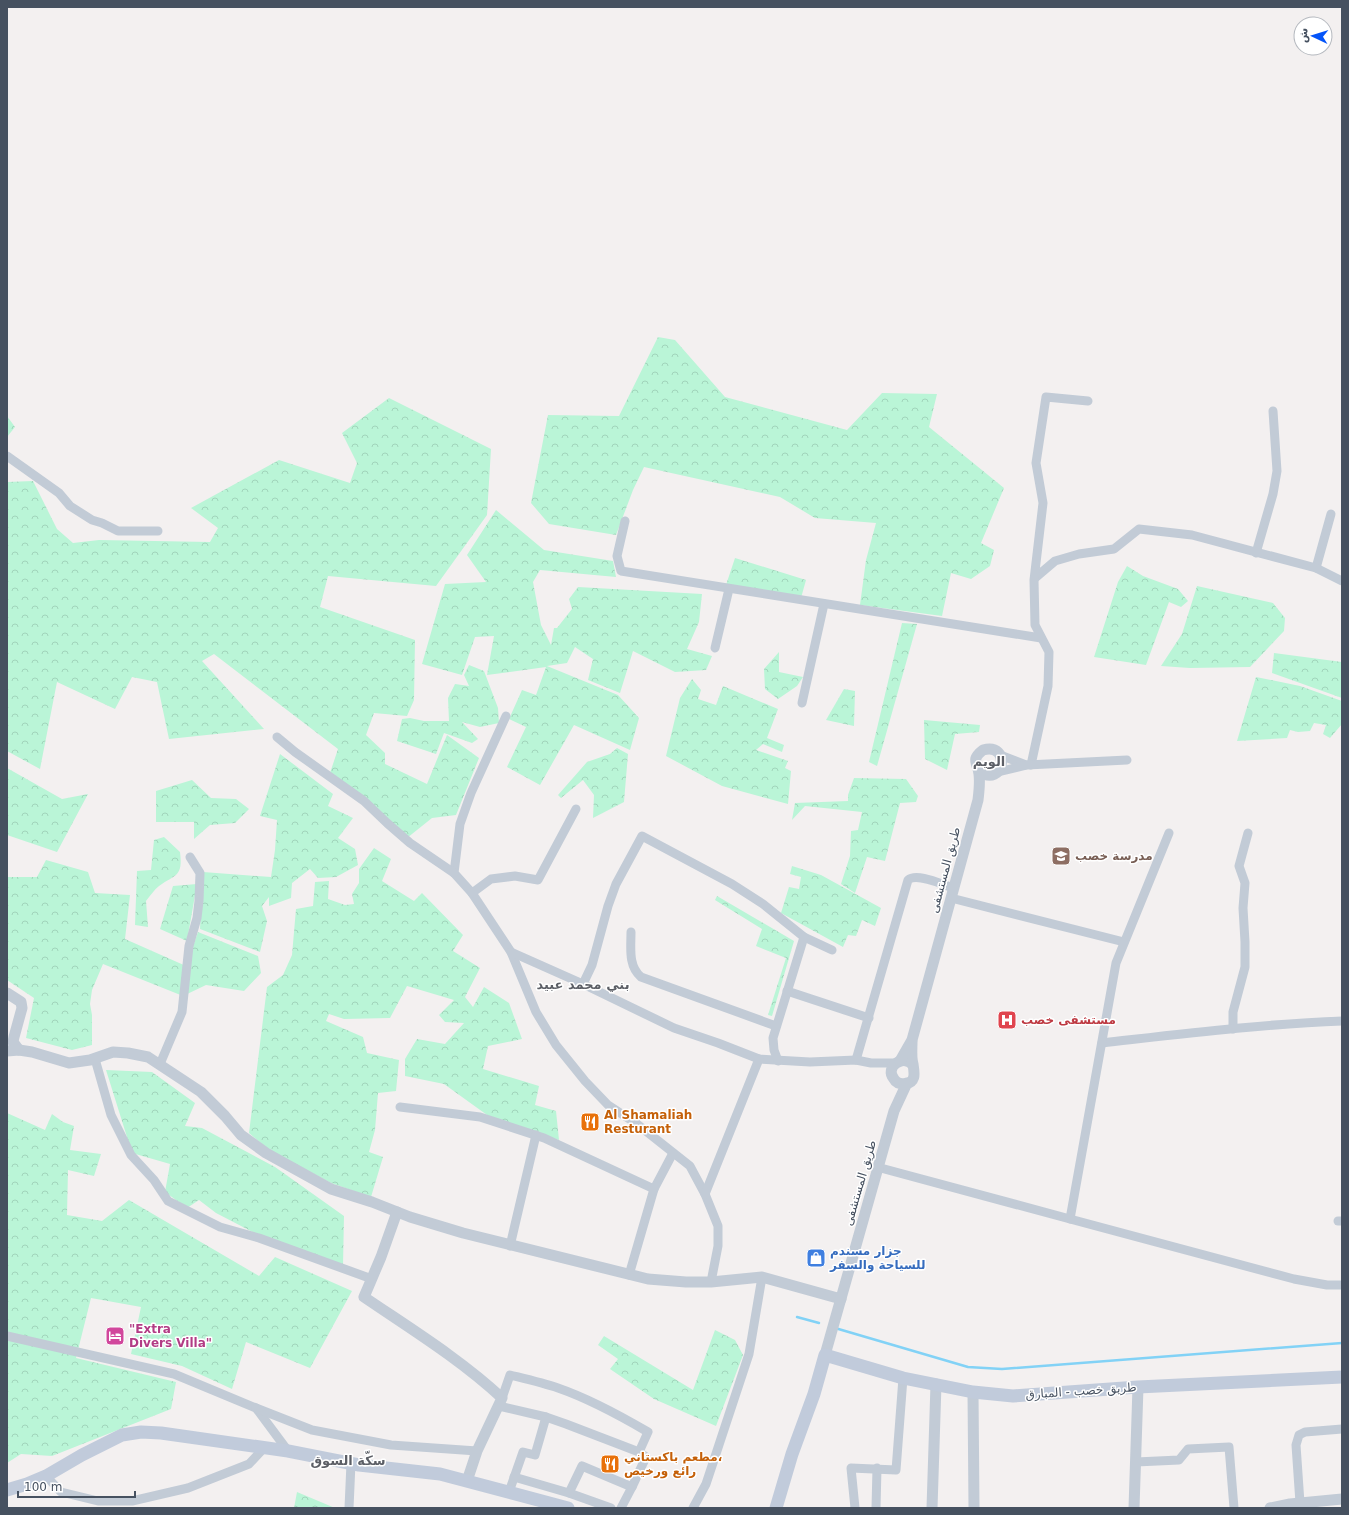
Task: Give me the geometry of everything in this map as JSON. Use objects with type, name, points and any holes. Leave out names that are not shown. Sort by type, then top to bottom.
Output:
[{"type":"main road","name":"طريق خصب - المبارق","points":[[825,1355],[903,1378],[973,1392],[1013,1396],[1138,1387],[1342,1377]]},
{"type":"main road","points":[[776,1508],[792,1454],[814,1394],[825,1355]]},
{"type":"main road","points":[[7,1490],[46,1476],[82,1455],[122,1435],[141,1432],[161,1432],[264,1448],[288,1450],[351,1463],[440,1474],[509,1492],[540,1504],[568,1508]]},
{"type":"street","points":[[1029,765],[1048,686],[1048,652],[1035,625],[1035,578],[1043,503],[1036,463],[1046,397],[1088,401]]},
{"type":"street","points":[[1256,553],[1278,471],[1273,411]]},
{"type":"street","points":[[7,456],[59,493],[70,506],[92,520],[102,522],[118,531],[158,531]]},
{"type":"street","points":[[1316,568],[1331,514]]},
{"type":"street","points":[[625,521],[617,556],[621,571],[1042,638]]},
{"type":"street","points":[[1035,578],[1055,561],[1079,554],[1114,549],[1139,529],[1192,535],[1316,568],[1342,580]]},
{"type":"street","points":[[715,648],[729,589]]},
{"type":"street","points":[[802,703],[824,604]]},
{"type":"street","points":[[454,873],[460,824],[471,793],[506,716]]},
{"type":"street","points":[[277,738],[364,801],[410,843],[454,873],[472,893],[511,952],[536,1012],[556,1045],[585,1081],[608,1105],[637,1124],[690,1166],[705,1194],[718,1226],[718,1246],[711,1282]]},
{"type":"street","points":[[1029,765],[1000,755],[993,749],[983,750],[979,753],[976,762],[979,772],[988,776],[1029,765],[1127,760]]},
{"type":"street","points":[[997,773],[1002,765],[1000,755]]},
{"type":"street","name":"طريق المستشفى","points":[[898,1062],[912,1040],[978,800],[979,772]]},
{"type":"street","name":"طريق المستشفى","points":[[978,800],[997,773]]},
{"type":"street","points":[[472,893],[491,879],[515,876],[538,880],[576,809]]},
{"type":"street","points":[[1233,1029],[1233,1012],[1245,967],[1245,942],[1242,908],[1245,883],[1239,866],[1248,832]]},
{"type":"street","points":[[1070,1219],[1116,963],[1169,833]]},
{"type":"street","points":[[583,984],[592,965],[608,906],[616,884],[642,836],[732,884],[763,904],[804,936],[832,950]]},
{"type":"street","points":[[160,1064],[182,1012],[189,946],[197,918],[200,873],[190,857]]},
{"type":"street","points":[[856,1060],[908,880],[912,877],[922,877],[953,893],[1124,942]]},
{"type":"street","points":[[631,932],[632,966],[641,978],[776,1026]]},
{"type":"street","points":[[778,1061],[774,1050],[773,1038],[804,936]]},
{"type":"street","points":[[511,952],[583,984],[674,1028],[759,1059],[778,1061],[856,1060],[871,1063],[907,1061],[915,1070],[914,1076],[907,1083],[900,1084],[871,1063]]},
{"type":"street","points":[[787,991],[869,1018]]},
{"type":"street","points":[[7,993],[21,1002],[22,1008],[14,1037],[14,1042],[18,1050]]},
{"type":"street","points":[[1102,1043],[1304,1022],[1342,1021]]},
{"type":"street","name":"طريق المستشفى","points":[[912,1040],[913,1066]]},
{"type":"street","points":[[7,1051],[18,1050],[69,1063],[95,1059],[113,1052],[148,1057],[201,1092],[241,1135],[266,1153],[331,1189],[463,1233],[510,1246],[648,1279],[711,1282],[762,1277],[841,1299]]},
{"type":"street","points":[[95,1059],[111,1115],[131,1155],[154,1180],[168,1201],[220,1227],[259,1238],[372,1279]]},
{"type":"street","points":[[705,1194],[759,1059]]},
{"type":"street","points":[[893,1078],[892,1069],[898,1062]]},
{"type":"street","name":"طريق المستشفى","points":[[893,1078],[895,1095],[894,1111]]},
{"type":"street","name":"طريق المستشفى","points":[[825,1355],[877,1167],[894,1111],[907,1083]]},
{"type":"street","points":[[400,1107],[480,1117],[536,1135],[654,1189]]},
{"type":"street","points":[[510,1246],[536,1135]]},
{"type":"street","points":[[629,1275],[654,1189],[673,1153]]},
{"type":"street","points":[[877,1167],[1294,1279],[1327,1285],[1342,1285]]},
{"type":"street","points":[[397,1212],[364,1297],[428,1340],[481,1379],[500,1402],[598,1435],[639,1452],[646,1457],[621,1508]]},
{"type":"street","points":[[692,1508],[706,1484],[749,1354],[762,1277]]},
{"type":"street","points":[[7,1336],[174,1374],[312,1430],[390,1445],[477,1451]]},
{"type":"street","points":[[467,1481],[477,1451],[500,1402],[510,1375],[557,1388],[620,1415],[648,1432],[639,1452]]},
{"type":"street","points":[[855,1508],[851,1468],[896,1470],[903,1378]]},
{"type":"street","points":[[932,1508],[936,1384]]},
{"type":"street","points":[[1134,1508],[1138,1387]]},
{"type":"street","points":[[973,1392],[974,1508]]},
{"type":"street","points":[[256,1408],[288,1450]]},
{"type":"street","points":[[509,1492],[523,1452],[535,1455],[546,1417]]},
{"type":"street","points":[[1293,1505],[1296,1445],[1299,1436],[1305,1432],[1342,1429]]},
{"type":"street","points":[[1136,1462],[1179,1460],[1188,1449],[1229,1447],[1234,1508]]},
{"type":"street","points":[[46,1476],[61,1492],[98,1501],[132,1501],[188,1488],[249,1464],[264,1448]]},
{"type":"street","points":[[349,1508],[351,1463]]},
{"type":"street","points":[[569,1493],[582,1466],[632,1488]]},
{"type":"street","points":[[876,1508],[877,1468]]},
{"type":"street","points":[[514,1477],[569,1493],[611,1508]]},
{"type":"street","points":[[1270,1508],[1342,1499]]},
{"type":"green space","points":[[658,337],[675,340],[725,397],[847,430],[882,393],[937,394],[929,427],[1004,488],[981,543],[994,550],[990,566],[971,579],[951,573],[942,616],[860,605],[866,560],[876,523],[815,518],[780,497],[644,467],[633,490],[616,535],[549,524],[531,503],[548,415],[619,416]]},
{"type":"green space","points":[[389,398],[491,449],[487,515],[436,586],[328,576],[320,607],[415,640],[414,700],[407,716],[374,713],[366,735],[385,753],[385,764],[427,784],[447,735],[479,758],[456,815],[432,818],[407,838],[329,776],[338,749],[214,654],[202,661],[264,729],[169,739],[157,682],[132,677],[115,709],[57,682],[40,769],[7,751],[7,482],[33,481],[57,529],[73,543],[99,540],[210,542],[218,528],[191,508],[279,460],[350,483],[357,463],[342,433]]},
{"type":"green space","points":[[7,416],[15,427],[7,437]]},
{"type":"green space","points":[[496,510],[544,550],[613,561],[616,577],[540,570],[533,582],[541,625],[551,645],[554,628],[557,628],[572,609],[569,599],[578,587],[702,594],[699,622],[687,649],[712,656],[706,670],[675,672],[633,651],[620,693],[588,680],[593,659],[575,647],[567,663],[547,666],[618,695],[639,718],[630,750],[574,725],[540,785],[507,767],[526,727],[509,719],[522,690],[536,695],[546,667],[487,675],[494,636],[475,637],[462,675],[422,664],[445,584],[486,582],[467,555]]},
{"type":"green space","points":[[735,558],[806,580],[801,598],[726,585]]},
{"type":"green space","points":[[1127,566],[1143,576],[1178,589],[1188,601],[1181,607],[1169,602],[1146,665],[1094,657],[1118,582]]},
{"type":"green space","points":[[1197,586],[1273,603],[1285,618],[1284,631],[1250,667],[1190,668],[1161,666],[1182,634]]},
{"type":"green space","points":[[902,623],[917,624],[877,766],[869,762]]},
{"type":"green space","points":[[779,652],[779,672],[803,677],[797,686],[778,699],[765,689],[764,669]]},
{"type":"green space","points":[[1274,653],[1342,662],[1342,698],[1272,673]]},
{"type":"green space","points":[[469,665],[484,671],[498,708],[499,723],[480,727],[462,722],[478,739],[472,743],[444,733],[436,754],[397,741],[402,719],[410,718],[424,721],[449,721],[448,698],[455,684],[469,686],[464,675]]},
{"type":"green space","points":[[1256,677],[1300,686],[1342,701],[1342,724],[1330,738],[1323,734],[1326,725],[1314,723],[1310,731],[1298,732],[1290,730],[1287,738],[1237,741]]},
{"type":"green space","points":[[692,679],[701,690],[698,699],[716,705],[723,686],[778,709],[767,738],[784,745],[782,752],[763,744],[756,750],[788,761],[785,768],[791,771],[788,804],[722,786],[666,756],[680,698]]},
{"type":"green space","points":[[844,689],[855,691],[854,726],[826,720]]},
{"type":"green space","points":[[924,720],[980,725],[979,732],[955,734],[947,770],[925,759]]},
{"type":"green space","points":[[617,748],[628,754],[624,802],[593,818],[594,795],[583,780],[561,798],[558,795],[587,762],[610,754]]},
{"type":"green space","points":[[280,754],[333,794],[328,806],[353,818],[338,838],[355,849],[358,865],[336,877],[318,878],[310,869],[292,883],[291,898],[269,906],[269,897],[262,906],[267,921],[260,952],[200,929],[203,872],[271,877],[277,820],[260,816]]},
{"type":"green space","points":[[7,768],[62,799],[88,794],[57,852],[7,835]]},
{"type":"green space","points":[[854,778],[906,779],[918,796],[916,802],[900,803],[885,861],[867,857],[855,893],[841,884],[850,856],[851,831],[858,830],[862,812],[805,806],[792,820],[795,803],[848,801],[848,795]]},
{"type":"green space","points":[[192,780],[211,798],[236,799],[249,809],[235,823],[210,825],[194,839],[194,822],[156,822],[156,791]]},
{"type":"green space","points":[[164,837],[180,852],[181,860],[179,871],[174,877],[159,886],[146,901],[148,927],[135,925],[137,871],[151,870],[154,840]]},
{"type":"green space","points":[[374,848],[391,859],[382,881],[414,901],[422,893],[463,935],[453,951],[480,968],[465,997],[473,1007],[484,987],[509,1003],[522,1039],[488,1046],[483,1069],[539,1086],[535,1105],[556,1111],[559,1140],[494,1120],[444,1084],[405,1076],[405,1059],[417,1039],[445,1044],[464,1023],[445,1022],[439,1015],[454,1000],[407,986],[390,1018],[344,1019],[329,1014],[326,1021],[363,1037],[367,1053],[399,1060],[396,1091],[378,1093],[375,1130],[369,1152],[383,1157],[371,1197],[331,1183],[269,1150],[249,1133],[267,987],[283,975],[292,955],[296,909],[313,906],[315,882],[329,881],[328,899],[345,905],[354,904],[352,894],[359,883],[359,869]]},
{"type":"green space","points":[[46,860],[88,872],[95,893],[130,895],[125,939],[186,966],[198,932],[258,956],[261,973],[244,991],[206,985],[183,996],[103,964],[92,990],[90,1004],[92,1015],[92,1045],[72,1050],[26,1038],[34,998],[7,980],[7,877],[37,877]]},
{"type":"green space","points":[[792,866],[821,875],[881,908],[875,926],[862,920],[856,936],[848,935],[843,947],[781,913],[789,887],[799,889],[801,877],[790,874]]},
{"type":"green space","points":[[197,884],[187,941],[160,929],[173,886]]},
{"type":"green space","points":[[717,896],[794,941],[772,1016],[768,1015],[786,958],[756,946],[762,929],[715,900]]},
{"type":"green space","points":[[106,1070],[152,1072],[195,1103],[185,1126],[202,1128],[275,1167],[344,1216],[343,1266],[276,1244],[216,1213],[199,1200],[187,1208],[165,1192],[170,1164],[132,1153]]},
{"type":"green space","points":[[7,1113],[45,1130],[52,1114],[63,1122],[74,1126],[70,1150],[101,1154],[94,1176],[68,1170],[67,1215],[102,1221],[129,1200],[259,1276],[275,1257],[352,1291],[310,1368],[246,1342],[232,1389],[182,1366],[131,1354],[141,1307],[91,1298],[76,1358],[176,1382],[171,1409],[52,1456],[21,1454],[7,1463]]},
{"type":"green space","points":[[715,1330],[735,1340],[743,1355],[716,1426],[654,1399],[610,1369],[618,1359],[598,1345],[604,1336],[693,1390]]},
{"type":"green space","points":[[297,1492],[335,1508],[294,1508]]},
{"type":"waterway","points":[[797,1317],[819,1323]]},
{"type":"waterway","points":[[835,1328],[968,1367],[1002,1369],[1342,1343]]},
{"type":"place","name":"مدرسة خصب","points":[[1061,856]]},
{"type":"place","name":"مستشفى خصب","points":[[1007,1020]]},
{"type":"place","name":"Al Shamaliah Resturant","points":[[590,1122]]},
{"type":"place","name":"جزار مسندم للسياحة والسفر","points":[[816,1258]]},
{"type":"place","name":"\"Extra Divers Villa\"","points":[[115,1336]]},
{"type":"place","name":"مطعم باكستاني، رائع ورخيص","points":[[610,1464]]},
{"type":"district","name":"الويم","points":[[989,761]]},
{"type":"district","name":"بني محمد عبيد","points":[[583,984]]},
{"type":"district","name":"سكّة السوق","points":[[348,1460]]}]
